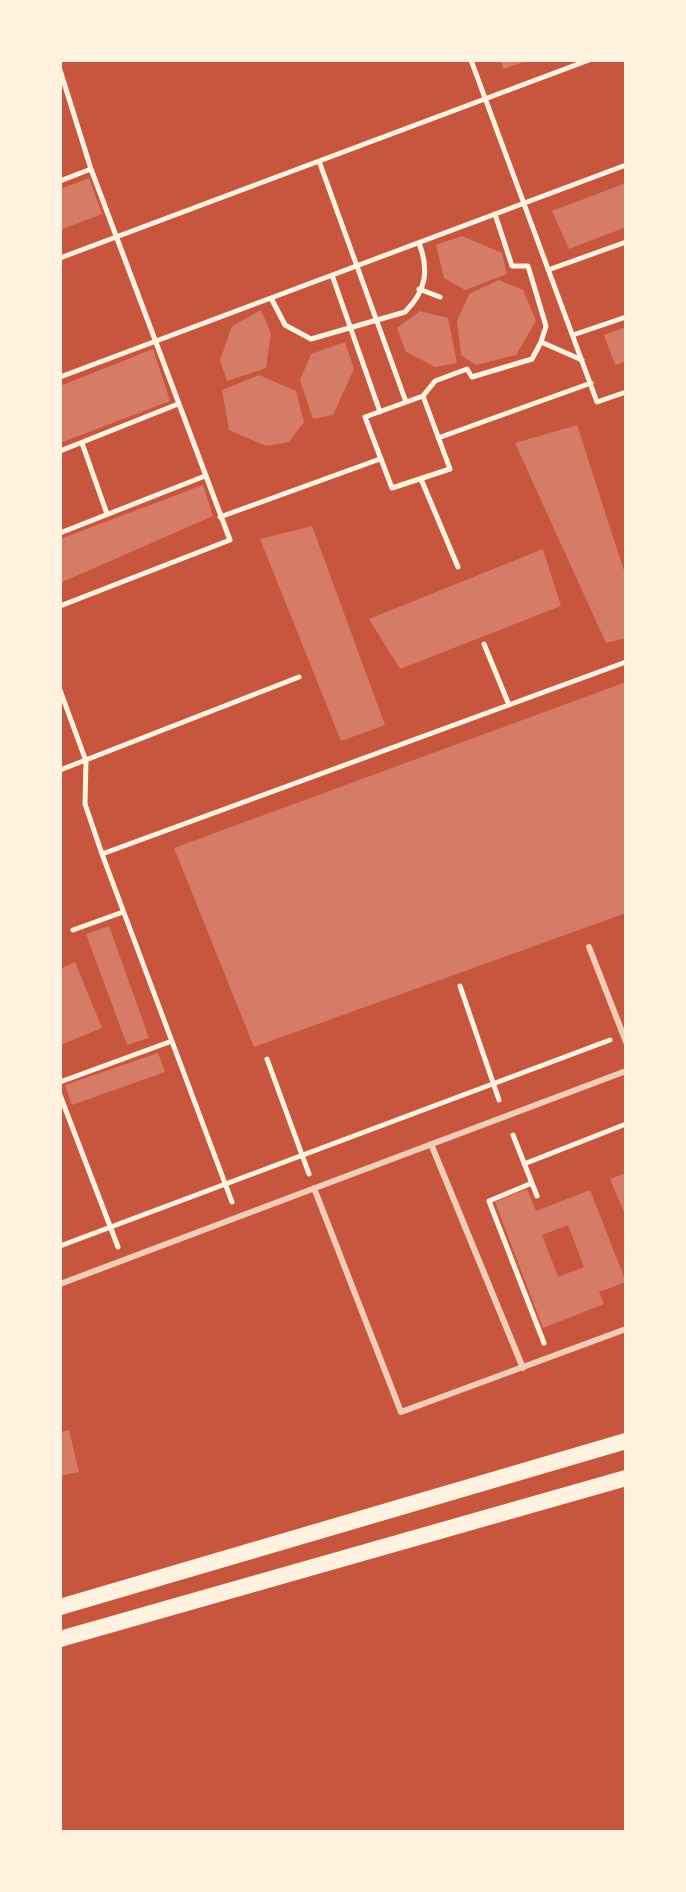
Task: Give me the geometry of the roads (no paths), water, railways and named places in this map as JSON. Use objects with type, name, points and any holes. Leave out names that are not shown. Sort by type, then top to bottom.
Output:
[{"type":"main road","points":[[60,1607],[626,1441]]},
{"type":"main road","points":[[60,1639],[626,1478]]},
{"type":"lane","points":[[589,947],[625,1038]]},
{"type":"lane","points":[[60,1284],[626,1071]]},
{"type":"lane","points":[[431,1144],[523,1368]]},
{"type":"lane","points":[[314,1188],[401,1412],[626,1329]]}]
